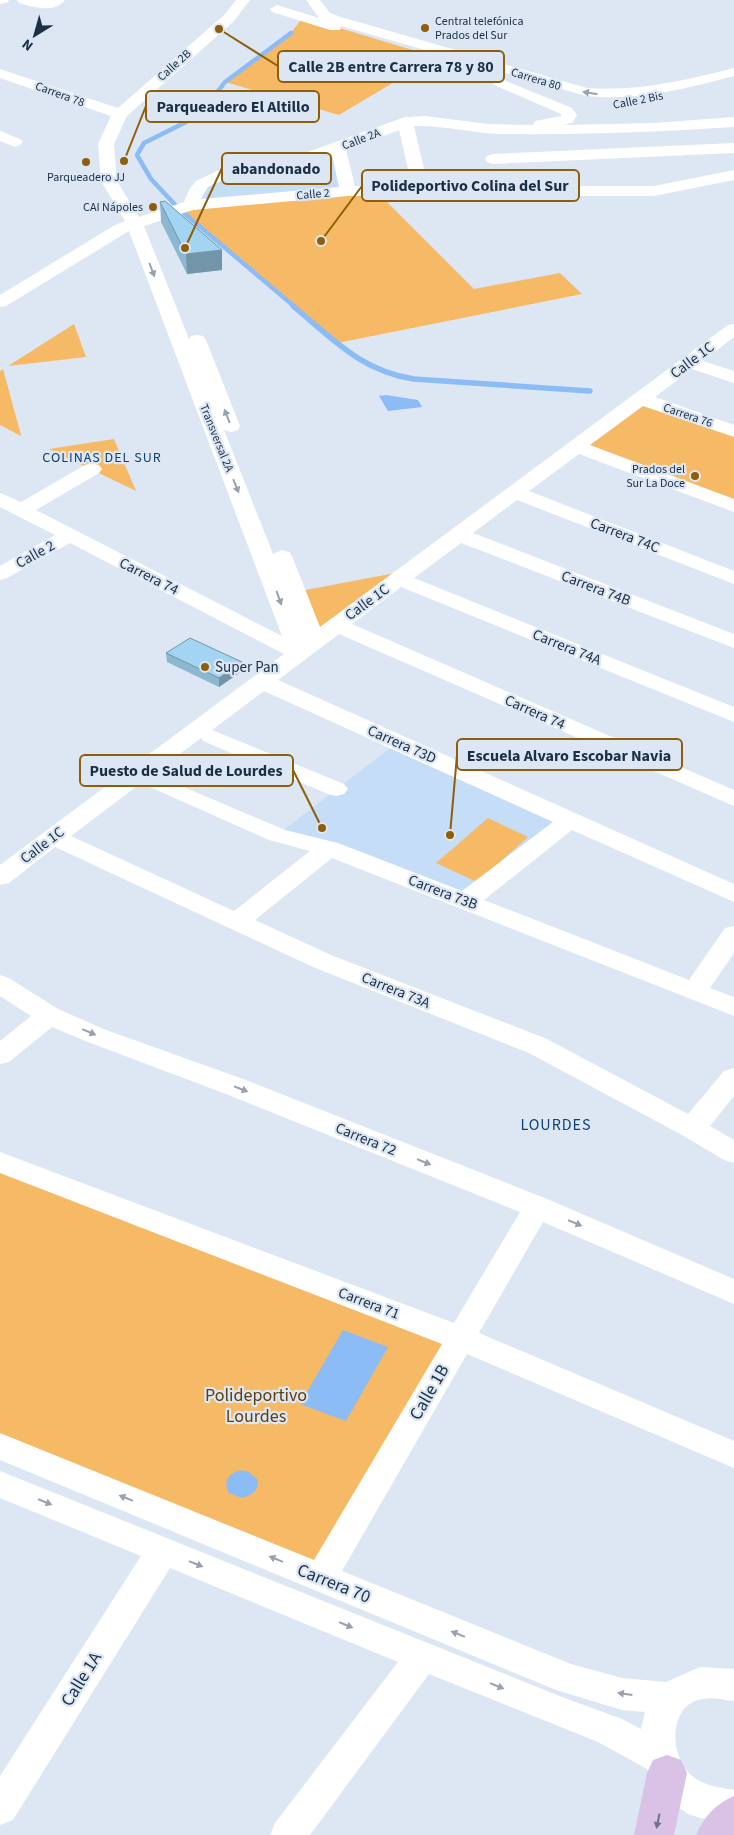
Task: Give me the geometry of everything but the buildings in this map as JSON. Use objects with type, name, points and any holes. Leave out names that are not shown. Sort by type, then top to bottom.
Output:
[{"type":"main road","points":[[654,1835],[664,1766]]},
{"type":"main road","points":[[716,1835],[734,1815]]},
{"type":"street","points":[[24,0],[43,5],[58,0]]},
{"type":"street","name":"Carrera 80","points":[[257,6],[296,7],[312,0],[325,16],[336,20],[572,89],[614,95],[654,91]]},
{"type":"street","name":"Carrera 80","points":[[257,6],[436,57],[540,99]]},
{"type":"street","name":"Calle 2B","points":[[120,114],[229,18],[257,6]]},
{"type":"street","name":"Calle 2 Bis","points":[[654,91],[734,72]]},
{"type":"street","name":"Carrera 78","points":[[0,73],[120,114]]},
{"type":"street","name":"Calle 2 Bis","points":[[540,99],[580,106],[605,106],[634,102],[734,78]]},
{"type":"street","points":[[0,85],[16,79]]},
{"type":"street","name":"Calle 2A","points":[[488,129],[550,124],[567,120],[569,115],[567,111],[540,99]]},
{"type":"street","points":[[0,302],[121,228],[142,221],[109,181],[106,144],[120,114]]},
{"type":"street","name":"Calle 2A","points":[[191,205],[197,190],[202,184],[223,174],[297,161],[338,148],[405,122],[425,121],[488,129],[537,130],[654,128],[734,122]]},
{"type":"street","points":[[405,122],[421,192]]},
{"type":"street","points":[[488,129],[493,159],[505,191]]},
{"type":"street","points":[[0,136],[15,142]]},
{"type":"street","points":[[338,148],[348,190]]},
{"type":"street","points":[[493,159],[734,148]]},
{"type":"street","name":"Calle 2","points":[[142,221],[191,205],[348,190],[421,192],[654,191],[734,175]]},
{"type":"street","name":"Transversal 2A","points":[[142,221],[262,552],[307,647]]},
{"type":"street","name":"Calle 1C","points":[[0,877],[60,841],[268,684],[307,647],[734,329]]},
{"type":"street","points":[[689,362],[734,377]]},
{"type":"street","name":"Carrera 76","points":[[642,399],[734,432]]},
{"type":"street","points":[[577,447],[734,506]]},
{"type":"street","points":[[22,510],[92,470]]},
{"type":"street","name":"Carrera 74C","points":[[516,492],[734,578]]},
{"type":"street","name":"Carrera 74","points":[[0,499],[70,535],[307,647]]},
{"type":"street","name":"Carrera 74B","points":[[459,534],[734,642]]},
{"type":"street","name":"Calle 2","points":[[0,574],[70,535]]},
{"type":"street","name":"Carrera 74A","points":[[399,579],[734,716]]},
{"type":"street","name":"Carrera 74","points":[[336,625],[734,799]]},
{"type":"street","points":[[60,841],[211,736],[268,684]]},
{"type":"street","name":"Carrera 73D","points":[[268,684],[734,894]]},
{"type":"street","points":[[211,736],[336,788]]},
{"type":"street","name":"Carrera 73B","points":[[150,780],[277,835],[329,848],[734,1007]]},
{"type":"street","points":[[466,901],[570,820]]},
{"type":"street","name":"Carrera 73A","points":[[60,841],[322,961],[538,1046],[692,1128],[734,1153]]},
{"type":"street","points":[[236,922],[329,848]]},
{"type":"street","points":[[694,992],[734,934]]},
{"type":"street","name":"Carrera 72","points":[[0,984],[49,1015],[96,1036],[236,1087],[537,1207],[734,1292]]},
{"type":"street","points":[[0,1055],[49,1015]]},
{"type":"street","points":[[692,1128],[734,1078]]},
{"type":"street","name":"Carrera 71","points":[[0,1162],[460,1338],[734,1455]]},
{"type":"street","name":"Calle 1B","points":[[321,1578],[537,1207]]},
{"type":"street","name":"Carrera 70","points":[[0,1446],[568,1679],[622,1694],[673,1698]]},
{"type":"street","points":[[0,1484],[555,1710],[610,1730],[664,1766],[687,1793],[713,1805],[734,1807]]},
{"type":"street","name":"Calle 1A","points":[[0,1808],[163,1550]]},
{"type":"street","points":[[288,1835],[422,1656]]},
{"type":"street","points":[[664,1766],[656,1739],[658,1720],[662,1712],[673,1698],[689,1687],[729,1678]]},
{"type":"shaded area","points":[[338,148],[348,191],[191,205],[202,184]]},
{"type":"shaded area","points":[[398,742],[570,820],[466,901],[277,835]]},
{"type":"green space","points":[[303,17],[436,57],[339,115],[225,82],[291,33]]},
{"type":"green space","points":[[377,192],[474,289],[560,273],[582,294],[337,343],[179,209]]},
{"type":"green space","points":[[74,324],[86,357],[8,366]]},
{"type":"green space","points":[[3,369],[21,436],[0,425],[0,371]]},
{"type":"green space","name":"Prados del Sur La Doce","points":[[642,399],[734,431],[734,506],[577,447]]},
{"type":"green space","points":[[114,439],[136,491],[49,449]]},
{"type":"green space","points":[[411,570],[315,641],[295,592]]},
{"type":"green space","points":[[488,818],[528,837],[477,882],[436,863]]},
{"type":"green space","name":"Polideportivo Lourdes","points":[[0,1162],[460,1338],[321,1578],[0,1446]]},
{"type":"water","points":[[386,395],[418,400],[422,407],[388,411],[379,396]]},
{"type":"water","points":[[343,1330],[388,1347],[346,1421],[300,1404]]},
{"type":"water","points":[[241,1470],[249,1472],[258,1480],[254,1492],[242,1498],[229,1493],[226,1485],[230,1475]]},
{"type":"waterway","points":[[291,33],[225,82],[200,115],[144,143],[137,155],[151,179],[179,209],[295,307]]},
{"type":"waterway","points":[[293,306],[349,352],[378,369],[395,375],[414,379],[590,391]]},
{"type":"place","name":"Central telefónica Prados del Sur","points":[[425,28]]},
{"type":"place","name":"Calle 2B entre Carrera 78 y 80","points":[[219,29]]},
{"type":"place","name":"Parqueadero El Altillo","points":[[124,161]]},
{"type":"place","name":"Parqueadero JJ","points":[[86,162]]},
{"type":"place","name":"CAI Nápoles","points":[[153,207]]},
{"type":"place","name":"Polideportivo Colina del Sur","points":[[321,241]]},
{"type":"place","name":"abandonado","points":[[185,248]]},
{"type":"place","name":"Prados del Sur La Doce","points":[[695,476]]},
{"type":"place","name":"Super Pan","points":[[205,667]]},
{"type":"place","name":"Puesto de Salud de Lourdes","points":[[322,828]]},
{"type":"place","name":"Escuela Alvaro Escobar Navia","points":[[450,835]]},
{"type":"district","name":"COLINAS DEL SUR","points":[[102,457]]},
{"type":"district","name":"LOURDES","points":[[556,1124]]}]
